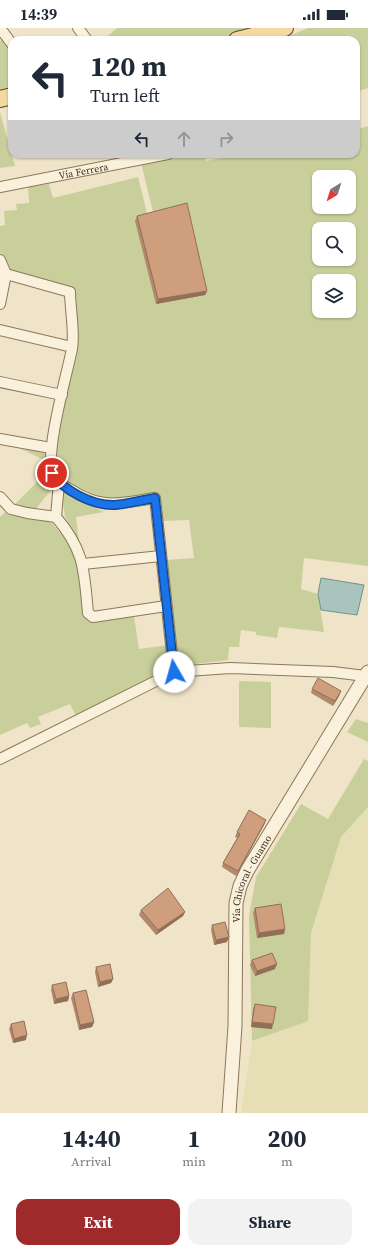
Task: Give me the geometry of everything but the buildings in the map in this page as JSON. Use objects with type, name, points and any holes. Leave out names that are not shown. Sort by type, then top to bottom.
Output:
[{"type":"main road","points":[[253,36],[285,28]]},
{"type":"street","points":[[0,28],[8,39]]},
{"type":"street","name":"Vía Ferrera","points":[[0,187],[148,158]]},
{"type":"street","points":[[0,260],[3,274],[0,304]]},
{"type":"street","points":[[3,274],[70,292],[72,347],[51,448],[52,473],[58,482],[97,503],[114,505],[155,498],[174,672]]},
{"type":"street","points":[[0,330],[72,347]]},
{"type":"street","points":[[0,382],[62,394]]},
{"type":"street","points":[[0,439],[51,448]]},
{"type":"street","points":[[56,517],[58,482]]},
{"type":"street","points":[[0,497],[11,509],[56,517],[67,530],[83,564],[88,613],[93,617],[166,606]]},
{"type":"street","points":[[83,564],[161,556]]},
{"type":"street","points":[[0,760],[174,672],[230,668],[367,674]]},
{"type":"street","name":"Vía Chicoral - Guamo","points":[[229,1113],[235,1026],[236,903],[240,886],[247,871],[367,674]]},
{"type":"shaded area","points":[[368,807],[368,1113],[241,1113],[252,1041],[307,1021],[311,933],[341,837]]},
{"type":"green space","points":[[117,28],[253,28],[230,36],[108,36]]},
{"type":"green space","points":[[308,28],[368,28],[368,88],[360,91],[360,36],[289,36]]},
{"type":"green space","points":[[5,37],[8,41],[8,93],[0,96],[0,41]]},
{"type":"green space","points":[[0,112],[8,141],[8,158],[13,158],[15,166],[0,168]]},
{"type":"green space","points":[[368,126],[368,566],[304,558],[301,589],[318,594],[324,632],[279,627],[277,638],[256,635],[256,632],[241,630],[239,647],[229,647],[228,660],[179,666],[166,560],[194,558],[189,520],[163,521],[157,493],[109,499],[96,498],[79,490],[56,470],[54,446],[76,346],[72,290],[9,272],[0,252],[0,226],[5,225],[4,211],[17,210],[16,204],[29,203],[28,187],[49,184],[53,198],[138,177],[148,217],[154,216],[141,163],[161,158],[205,158],[206,161],[221,158],[360,158],[360,129]]},
{"type":"green space","points":[[21,449],[48,452],[51,480],[55,485],[35,510],[15,504],[45,474],[42,459]]},
{"type":"green space","points":[[61,488],[104,512],[76,517],[79,541],[65,517]]},
{"type":"green space","points":[[9,508],[20,515],[50,521],[78,553],[86,614],[134,616],[139,649],[168,645],[171,670],[76,716],[70,704],[38,717],[41,724],[30,728],[27,723],[0,735],[0,517]]},
{"type":"green space","points":[[239,681],[271,682],[271,728],[239,727]]},
{"type":"green space","points":[[356,719],[368,723],[368,742],[347,732]]},
{"type":"green space","points":[[364,759],[368,761],[368,807],[341,837],[311,933],[308,1021],[252,1041],[249,916],[256,877],[301,804],[328,819]]},
{"type":"water","points":[[321,578],[364,585],[357,615],[321,610],[318,594]]},
{"type":"route","points":[[52,473],[58,482],[97,503],[114,505],[155,498],[174,672]]}]
